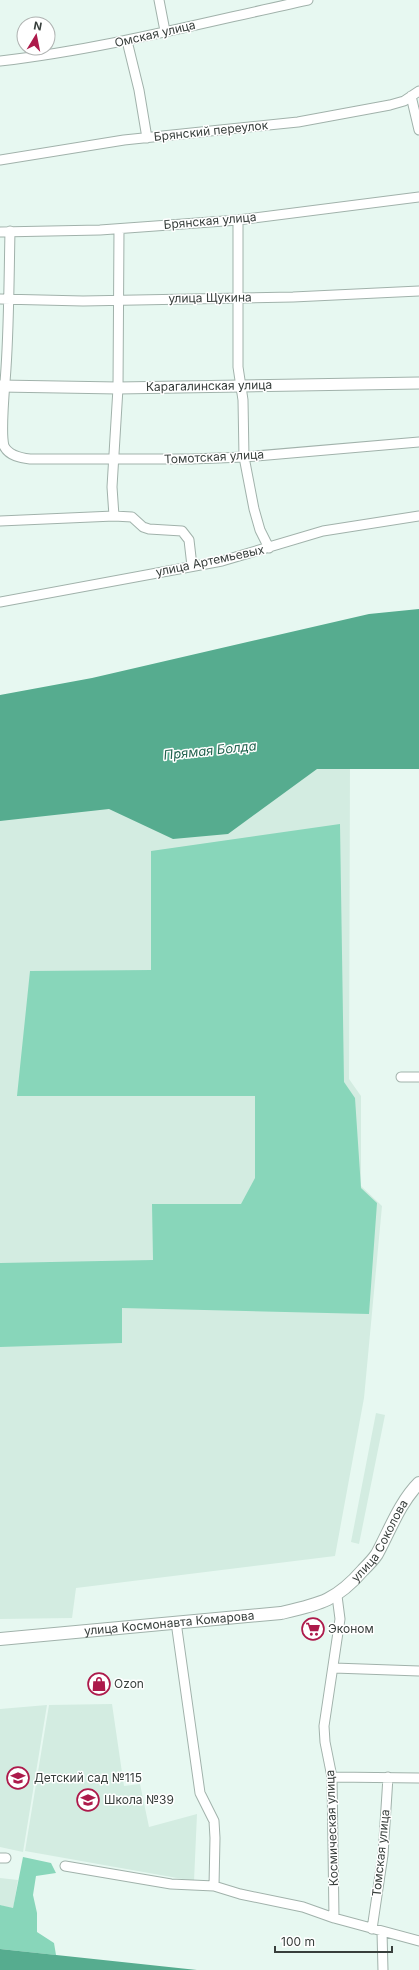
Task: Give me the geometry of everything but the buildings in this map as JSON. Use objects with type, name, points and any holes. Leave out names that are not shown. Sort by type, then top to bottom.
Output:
[{"type":"main road","name":"улица Соколова","points":[[337,1596],[355,1579],[376,1555],[393,1521],[419,1482]]},
{"type":"main road","name":"улица Космонавта Комарова","points":[[0,1639],[282,1613],[314,1606],[337,1596]]},
{"type":"street","points":[[159,0],[165,31]]},
{"type":"street","name":"Омская улица","points":[[0,61],[52,55],[127,41],[165,31],[308,0]]},
{"type":"street","points":[[127,41],[139,90],[147,138]]},
{"type":"street","name":"Брянский переулок","points":[[0,160],[99,143],[298,122],[390,105],[419,91]]},
{"type":"street","points":[[411,96],[419,130]]},
{"type":"street","name":"Брянская улица","points":[[0,232],[119,229],[238,220],[419,197]]},
{"type":"street","points":[[238,220],[237,298],[240,386],[243,400],[244,457],[254,509],[260,530],[269,548]]},
{"type":"street","points":[[114,516],[112,487],[118,388],[119,229]]},
{"type":"street","points":[[2,386],[4,300],[10,231]]},
{"type":"street","name":"улица Щукина","points":[[4,300],[119,301],[419,291]]},
{"type":"street","name":"Карагалинская улица","points":[[2,386],[118,388],[419,383]]},
{"type":"street","name":"Томотская улица","points":[[2,386],[2,437],[4,446],[10,453],[20,458],[113,460],[244,457],[419,442]]},
{"type":"street","points":[[0,521],[114,516],[132,517],[143,527],[149,529],[182,531],[189,540],[192,566]]},
{"type":"street","name":"улица Артемьевых","points":[[0,602],[192,566],[269,548],[323,531],[419,516]]},
{"type":"street","points":[[401,1077],[419,1077]]},
{"type":"street","name":"Космическая улица","points":[[334,1918],[332,1776],[325,1742],[324,1726],[334,1668],[340,1619],[337,1596]]},
{"type":"street","points":[[176,1622],[200,1793],[214,1821],[214,1886]]},
{"type":"street","points":[[334,1668],[419,1671]]},
{"type":"street","points":[[332,1776],[419,1778]]},
{"type":"street","name":"Томская улица","points":[[372,1929],[383,1855],[388,1778]]},
{"type":"street","points":[[65,1866],[171,1884],[214,1886],[240,1894],[303,1907],[334,1918],[419,1941]]},
{"type":"street","points":[[382,1932],[383,1970]]},
{"type":"shaded area","points":[[350,761],[349,1079],[361,1096],[361,1186],[382,1206],[364,1398],[335,1556],[76,1588],[72,1618],[0,1619],[0,812]]},
{"type":"shaded area","points":[[340,824],[344,1082],[355,1098],[361,1188],[377,1203],[369,1314],[122,1308],[122,1343],[0,1347],[0,1263],[153,1260],[152,1204],[241,1204],[255,1178],[255,1096],[17,1096],[30,971],[151,970],[151,851]]},
{"type":"shaded area","points":[[376,1413],[385,1415],[359,1544],[351,1542]]},
{"type":"shaded area","name":"Школа №39","points":[[112,1704],[124,1786],[140,1784],[149,1827],[197,1814],[194,1881],[25,1851],[49,1705]]},
{"type":"shaded area","name":"Детский сад №115","points":[[47,1705],[23,1852],[0,1847],[0,1709]]},
{"type":"shaded area","points":[[23,1857],[51,1863],[56,1873],[36,1876],[33,1895],[37,1913],[37,1932],[54,1943],[56,1955],[0,1949],[0,1905],[13,1908]]},
{"type":"shaded area","points":[[0,1878],[18,1880],[13,1909],[0,1905]]},
{"type":"water","name":"Прямая Болда","points":[[419,609],[419,769],[317,769],[228,834],[173,839],[109,809],[0,821],[0,695],[92,678],[369,614]]},
{"type":"water","points":[[0,1949],[197,1970],[0,1970]]},
{"type":"place","name":"Эконом","points":[[313,1629]]},
{"type":"place","name":"Ozon","points":[[99,1684]]},
{"type":"place","name":"Детский сад №115","points":[[18,1778]]},
{"type":"place","name":"Школа №39","points":[[88,1800]]}]
